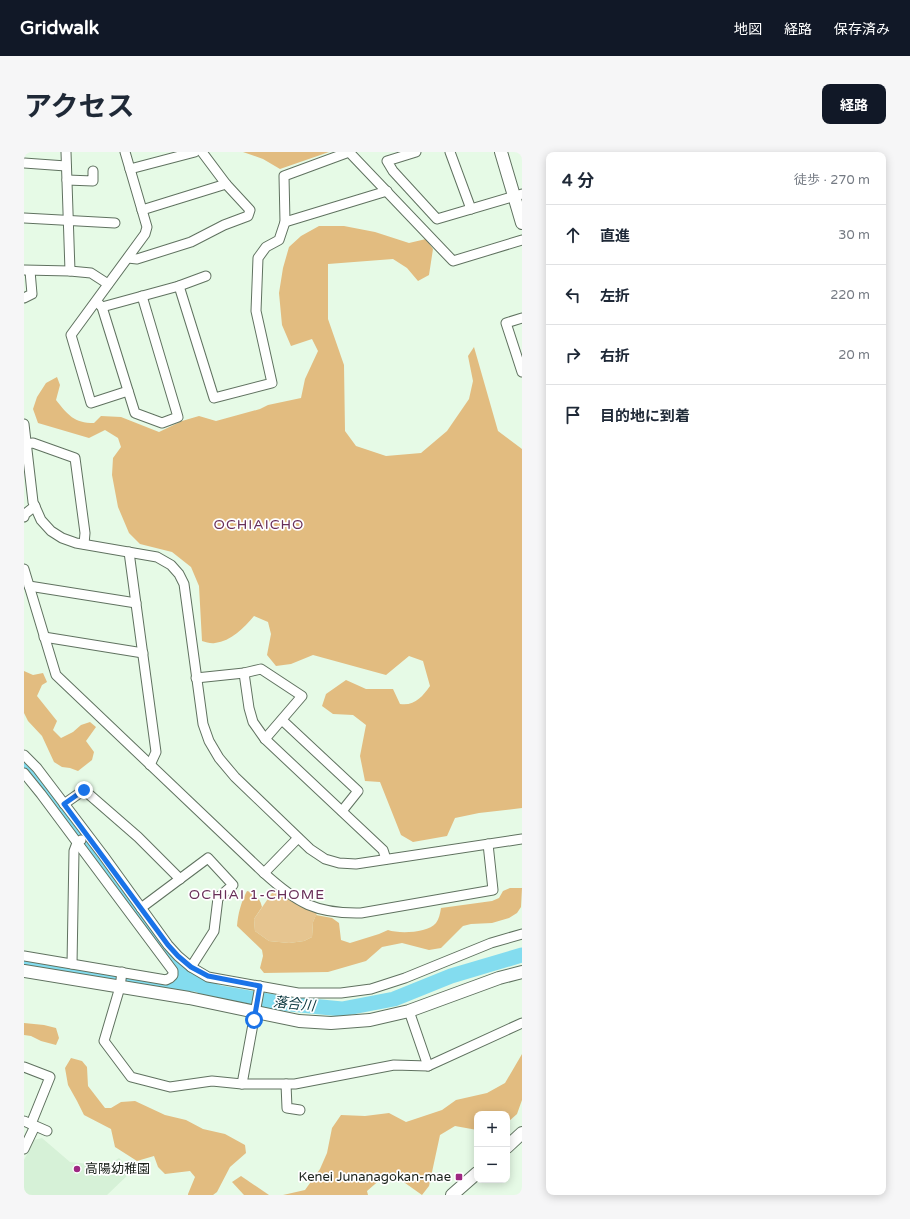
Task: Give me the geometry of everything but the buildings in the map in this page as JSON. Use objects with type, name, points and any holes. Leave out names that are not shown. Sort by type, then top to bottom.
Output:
[{"type":"street","points":[[66,152],[70,271]]},
{"type":"street","points":[[125,152],[147,227],[145,234],[108,284],[99,304],[70,335],[91,403],[128,391]]},
{"type":"street","points":[[130,169],[195,152]]},
{"type":"street","points":[[128,258],[137,259],[191,242],[224,225],[248,216],[250,210],[226,184],[202,152]]},
{"type":"street","points":[[179,286],[214,398],[272,383],[256,311],[258,258],[266,247],[279,240],[286,222],[284,176],[349,152],[453,261],[522,240]]},
{"type":"street","points":[[416,152],[387,161],[393,171],[437,219],[518,195]]},
{"type":"street","points":[[450,152],[471,209]]},
{"type":"street","points":[[502,152],[518,195],[522,223]]},
{"type":"street","points":[[24,163],[66,166]]},
{"type":"street","points":[[67,180],[92,181],[93,171]]},
{"type":"street","points":[[142,210],[226,184]]},
{"type":"street","points":[[286,222],[387,191]]},
{"type":"street","points":[[24,218],[115,223]]},
{"type":"street","points":[[24,298],[32,294],[27,271],[70,271],[92,273],[108,284]]},
{"type":"street","points":[[99,304],[142,296],[179,286],[206,276]]},
{"type":"street","points":[[99,304],[135,413],[162,423],[178,417],[142,296]]},
{"type":"street","points":[[522,318],[506,323],[520,361],[522,372]]},
{"type":"street","points":[[24,424],[33,502],[41,520],[51,531],[62,538],[84,544],[157,557],[171,565],[179,574],[184,584],[203,724],[209,742],[219,758],[235,777],[310,849],[325,859],[340,863],[356,864],[522,839]]},
{"type":"street","points":[[26,444],[33,443],[75,458],[85,533],[84,544]]},
{"type":"street","points":[[24,517],[25,514],[35,506]]},
{"type":"street","points":[[129,552],[156,752],[150,765]]},
{"type":"street","points":[[24,569],[56,675],[283,891],[300,902],[319,909],[344,913],[361,913],[493,890],[488,844]]},
{"type":"street","points":[[29,586],[136,603]]},
{"type":"street","points":[[44,637],[143,653]]},
{"type":"street","points":[[196,678],[244,673],[261,669],[302,696],[265,740]]},
{"type":"street","points":[[244,673],[249,708],[253,722],[265,740],[383,850],[386,859]]},
{"type":"street","points":[[282,720],[358,791],[342,811]]},
{"type":"street","points":[[24,755],[37,768],[64,804],[83,839],[173,971],[173,975],[166,980],[24,956]]},
{"type":"street","points":[[24,773],[41,794],[83,839],[141,908],[168,945],[191,967],[208,976],[260,988],[298,993],[341,993],[371,989],[405,978],[491,943],[522,934]]},
{"type":"street","points":[[64,804],[84,790],[138,837],[180,879]]},
{"type":"street","points":[[264,873],[298,838]]},
{"type":"street","points":[[72,964],[74,851],[83,839]]},
{"type":"street","points":[[141,908],[208,858],[232,884],[218,898],[214,931],[191,967]]},
{"type":"street","points":[[24,971],[256,1010],[299,1021],[331,1023],[370,1020],[409,1012],[499,978],[522,972]]},
{"type":"street","points":[[122,972],[120,987],[104,1041],[131,1078],[170,1087],[212,1081],[242,1084],[295,1084],[394,1065],[428,1066],[522,1024]]},
{"type":"street","points":[[242,1084],[260,988]]},
{"type":"street","points":[[409,1012],[428,1066]]},
{"type":"street","points":[[24,1067],[50,1077],[30,1124],[24,1149]]},
{"type":"street","points":[[286,1084],[287,1108],[300,1110]]},
{"type":"street","points":[[30,1124],[47,1131]]},
{"type":"street","points":[[510,1143],[522,1133]]},
{"type":"street","points":[[452,1195],[474,1176]]},
{"type":"shaded area","points":[[243,152],[329,152],[280,169],[263,159]]},
{"type":"shaded area","points":[[319,226],[344,226],[375,232],[409,243],[426,239],[433,249],[429,275],[418,281],[407,268],[393,259],[328,264],[328,319],[344,365],[345,431],[356,446],[386,456],[421,453],[447,431],[469,399],[473,381],[468,356],[474,347],[498,431],[522,449],[522,808],[479,813],[455,818],[447,836],[413,842],[401,835],[380,782],[365,781],[360,756],[366,725],[353,715],[333,714],[322,706],[326,694],[346,680],[366,689],[393,689],[400,704],[410,704],[418,700],[430,686],[423,661],[409,656],[386,675],[313,655],[291,664],[276,666],[267,655],[271,634],[268,622],[254,616],[232,637],[226,640],[213,643],[202,641],[199,586],[191,567],[172,552],[140,544],[129,533],[118,507],[112,475],[113,458],[121,447],[118,438],[105,430],[89,438],[38,423],[33,409],[37,397],[46,383],[57,377],[60,385],[56,400],[68,414],[76,420],[94,423],[101,416],[121,417],[159,432],[182,421],[199,416],[216,421],[260,409],[268,405],[301,398],[305,379],[318,351],[312,339],[291,346],[282,325],[279,293],[283,268],[289,247],[301,236]]},
{"type":"shaded area","points":[[24,671],[33,675],[43,673],[47,682],[42,685],[37,696],[57,721],[53,730],[61,738],[73,732],[81,725],[90,722],[96,727],[86,741],[94,752],[92,760],[78,771],[62,767],[54,762],[42,736],[28,721],[24,713]]},
{"type":"shaded area","points":[[276,887],[318,911],[313,922],[312,937],[304,941],[289,943],[269,941],[255,931],[254,919]]},
{"type":"shaded area","points":[[510,888],[522,888],[521,907],[517,913],[509,918],[492,923],[463,926],[441,948],[429,950],[402,943],[382,947],[366,961],[328,972],[264,973],[260,968],[263,956],[262,950],[237,926],[240,908],[247,891],[257,896],[262,907],[254,919],[255,931],[269,941],[289,943],[304,941],[312,937],[313,922],[316,915],[332,918],[339,923],[341,940],[350,943],[388,930],[413,932],[427,929],[438,920],[441,908],[492,901],[499,898],[503,891]]},
{"type":"shaded area","points":[[24,1023],[56,1028],[59,1038],[56,1045],[24,1035]]},
{"type":"shaded area","points":[[522,1054],[522,1100],[517,1114],[510,1120],[510,1111],[474,1111],[474,1129],[455,1126],[440,1135],[429,1186],[422,1195],[398,1178],[382,1178],[367,1191],[368,1195],[283,1195],[305,1190],[320,1169],[327,1153],[332,1128],[341,1115],[365,1116],[389,1113],[406,1122],[442,1110],[456,1100],[487,1093],[505,1083]]},
{"type":"shaded area","points":[[71,1058],[82,1061],[87,1067],[88,1086],[105,1108],[111,1108],[121,1102],[135,1101],[165,1115],[186,1120],[203,1129],[225,1134],[245,1145],[246,1153],[230,1167],[217,1192],[213,1195],[188,1195],[195,1177],[190,1171],[165,1174],[158,1167],[154,1156],[137,1161],[115,1147],[111,1129],[84,1115],[68,1085],[65,1068]]},
{"type":"shaded area","name":"高陽幼稚園","points":[[42,1138],[70,1162],[107,1166],[119,1158],[132,1171],[107,1195],[24,1195],[24,1160],[34,1140]]},
{"type":"shaded area","points":[[241,1176],[269,1195],[244,1195],[232,1182]]},
{"type":"waterway","name":"落合川","points":[[24,764],[51,796],[155,939],[179,967],[197,984],[203,987],[220,993],[280,1003],[342,1009],[394,999],[451,976],[522,955]]},
{"type":"waterway","points":[[24,963],[164,985],[197,984]]},
{"type":"place","name":"高陽幼稚園","points":[[77,1169]]},
{"type":"place","name":"Kenei Junanagokan-mae","points":[[459,1177]]},
{"type":"district","name":"OCHIAICHO","points":[[259,524]]},
{"type":"district","name":"OCHIAI 1-CHOME","points":[[257,894]]},
{"type":"route","points":[[84,790],[64,804],[168,945],[191,967],[208,976],[260,986],[254,1020]]}]
